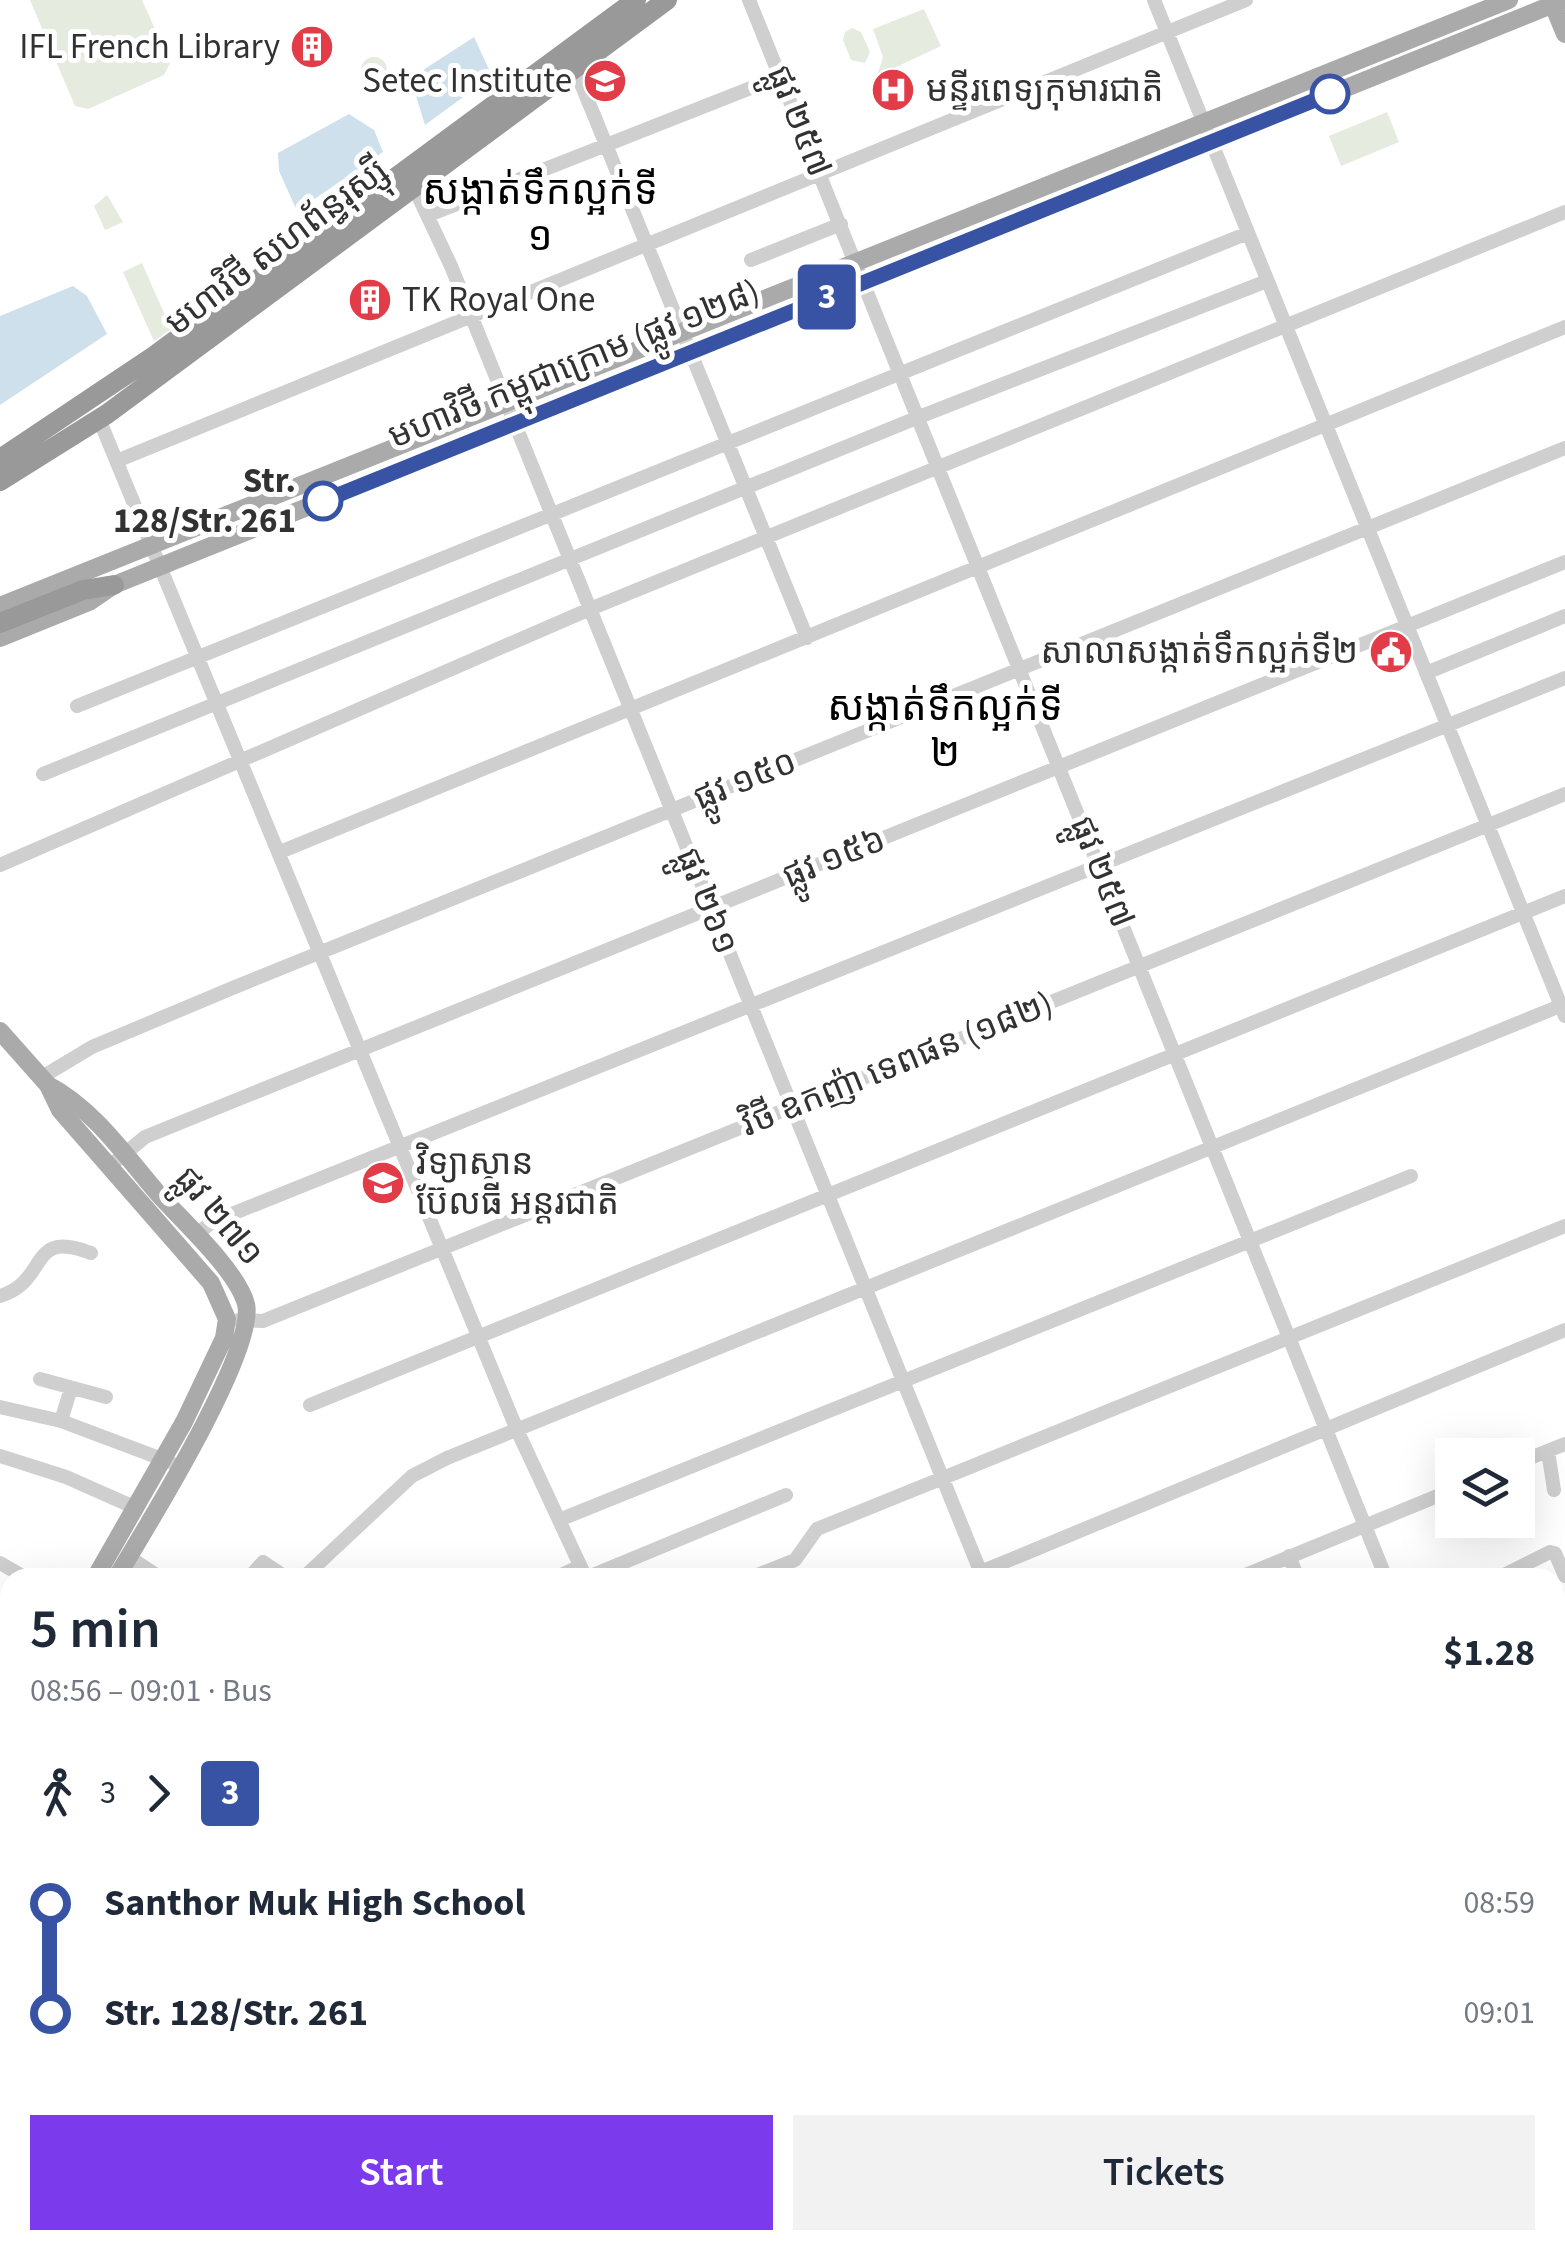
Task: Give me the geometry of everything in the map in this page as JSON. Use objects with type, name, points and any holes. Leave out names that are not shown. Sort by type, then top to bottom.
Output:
[{"type":"highway","name":"មហាវិថី សហព័ន្ធរុស្ស៊ី","points":[[566,63],[636,0]]},
{"type":"highway","name":"មហាវិថី សហព័ន្ធរុស្ស៊ី","points":[[5,464],[99,419],[566,63],[668,0]]},
{"type":"highway","name":"មហាវិថី សហព័ន្ធរុស្ស៊ី","points":[[5,464],[409,179]]},
{"type":"highway","points":[[0,624],[83,590],[114,585]]},
{"type":"main road","name":"មហាវិថី កម្ពុជាក្រោម (ផ្លូវ ១២៨)","points":[[0,606],[1509,0]]},
{"type":"main road","name":"មហាវិថី កម្ពុជាក្រោម (ផ្លូវ ១២៨)","points":[[0,638],[88,602],[114,585],[1556,2]]},
{"type":"main road","points":[[1556,2],[1565,34]]},
{"type":"main road","name":"មហាវិថី សហព័ន្ធរុស្ស៊ី","points":[[0,493],[5,464]]},
{"type":"main road","name":"ផ្លូវ ២៧១","points":[[0,1031],[45,1081],[73,1098],[211,1283],[227,1319],[224,1338],[122,1568]]},
{"type":"main road","name":"ផ្លូវ ២៧១","points":[[101,1568],[234,1360],[248,1320],[241,1293],[196,1236],[117,1160]]},
{"type":"street","name":"ផ្លូវ ២៥៧","points":[[749,0],[1382,1568]]},
{"type":"street","points":[[314,1568],[412,1476],[1212,1146],[1564,1009],[1154,0]]},
{"type":"street","points":[[119,460],[1246,0]]},
{"type":"street","points":[[566,63],[606,146],[807,638]]},
{"type":"street","points":[[429,215],[781,76]]},
{"type":"street","name":"ផ្លូវ ២៦១","points":[[409,179],[429,215],[552,514],[942,1478],[973,1568]]},
{"type":"street","points":[[0,865],[590,610],[1565,212]]},
{"type":"street","points":[[751,260],[841,224]]},
{"type":"street","points":[[77,706],[1248,232]]},
{"type":"street","points":[[42,774],[569,558],[1268,281]]},
{"type":"street","points":[[280,852],[1565,327]]},
{"type":"street","points":[[99,419],[163,565],[518,1430],[581,1568]]},
{"type":"street","name":"ផ្លូវ ១៥០","points":[[45,1081],[92,1047],[1565,448]]},
{"type":"street","name":"ផ្លូវ ១៥៦","points":[[117,1160],[145,1138],[1565,562]]},
{"type":"street","points":[[1426,673],[1565,616]]},
{"type":"street","points":[[196,1236],[212,1222],[1565,678]]},
{"type":"street","name":"វិថី ឧកញ៉ា ទេពផន (១៨២)","points":[[227,1319],[263,1321],[1565,794]]},
{"type":"street","points":[[310,1405],[1565,896]]},
{"type":"street","points":[[559,1520],[1412,1176]]},
{"type":"street","points":[[775,1568],[803,1553],[812,1532],[1288,1335],[1565,1226]]},
{"type":"street","points":[[0,1296],[28,1283],[42,1254],[52,1246],[68,1244],[90,1253]]},
{"type":"street","points":[[995,1568],[1324,1426],[1565,1330]]},
{"type":"street","points":[[40,1379],[106,1397]]},
{"type":"street","points":[[61,1420],[72,1388]]},
{"type":"street","points":[[0,1407],[61,1420],[171,1463]]},
{"type":"street","points":[[1535,1456],[1565,1444]]},
{"type":"street","points":[[1548,1451],[1554,1490]]},
{"type":"street","points":[[0,1456],[66,1477],[136,1508]]},
{"type":"street","points":[[599,1568],[786,1495]]},
{"type":"street","points":[[1261,1568],[1435,1497]]},
{"type":"street","points":[[1518,1568],[1550,1552],[1555,1553],[1562,1568]]},
{"type":"street","points":[[1289,1556],[1294,1568]]},
{"type":"street","points":[[129,1557],[146,1568]]},
{"type":"shaded area","points":[[30,0],[142,0],[170,63],[164,75],[88,109],[75,106]]},
{"type":"shaded area","points":[[924,9],[941,46],[877,76],[883,57],[873,29]]},
{"type":"shaded area","points":[[852,28],[861,32],[870,52],[865,63],[851,60],[843,40],[845,32]]},
{"type":"shaded area","points":[[374,57],[383,61],[387,70],[383,79],[374,83],[365,79],[361,70],[365,61]]},
{"type":"shaded area","points":[[1387,112],[1399,142],[1341,166],[1329,136]]},
{"type":"shaded area","points":[[107,195],[123,222],[105,230],[94,206]]},
{"type":"shaded area","points":[[142,263],[171,329],[154,341],[123,272]]},
{"type":"water","points":[[474,37],[492,76],[425,125],[416,96],[417,74]]},
{"type":"water","points":[[349,114],[374,130],[383,152],[297,211],[279,171],[278,153]]},
{"type":"water","points":[[73,286],[87,296],[107,334],[0,405],[0,316]]},
{"type":"bus line","name":"3","points":[[323,501],[1330,94]]},
{"type":"place","name":"IFL French Library","points":[[312,47]]},
{"type":"place","name":"Setec Institute","points":[[605,81]]},
{"type":"place","name":"មន្ទីរពេទ្យកុមារជាតិ","points":[[893,90]]},
{"type":"place","name":"TK Royal One","points":[[370,300]]},
{"type":"place","name":"Str. 128/Str. 261","points":[[323,501]]},
{"type":"place","name":"សាលាសង្កាត់ទឹកល្អក់ទី២","points":[[1391,652]]},
{"type":"place","name":"វិទ្យាស្ថាន ប៊ែលធី អន្ដរជាតិ","points":[[383,1183]]},
{"type":"district","name":"សង្កាត់ទឹកល្អក់ទី ១","points":[[540,214]]},
{"type":"district","name":"សង្កាត់ទឹកល្អក់ទី ២","points":[[945,730]]}]
